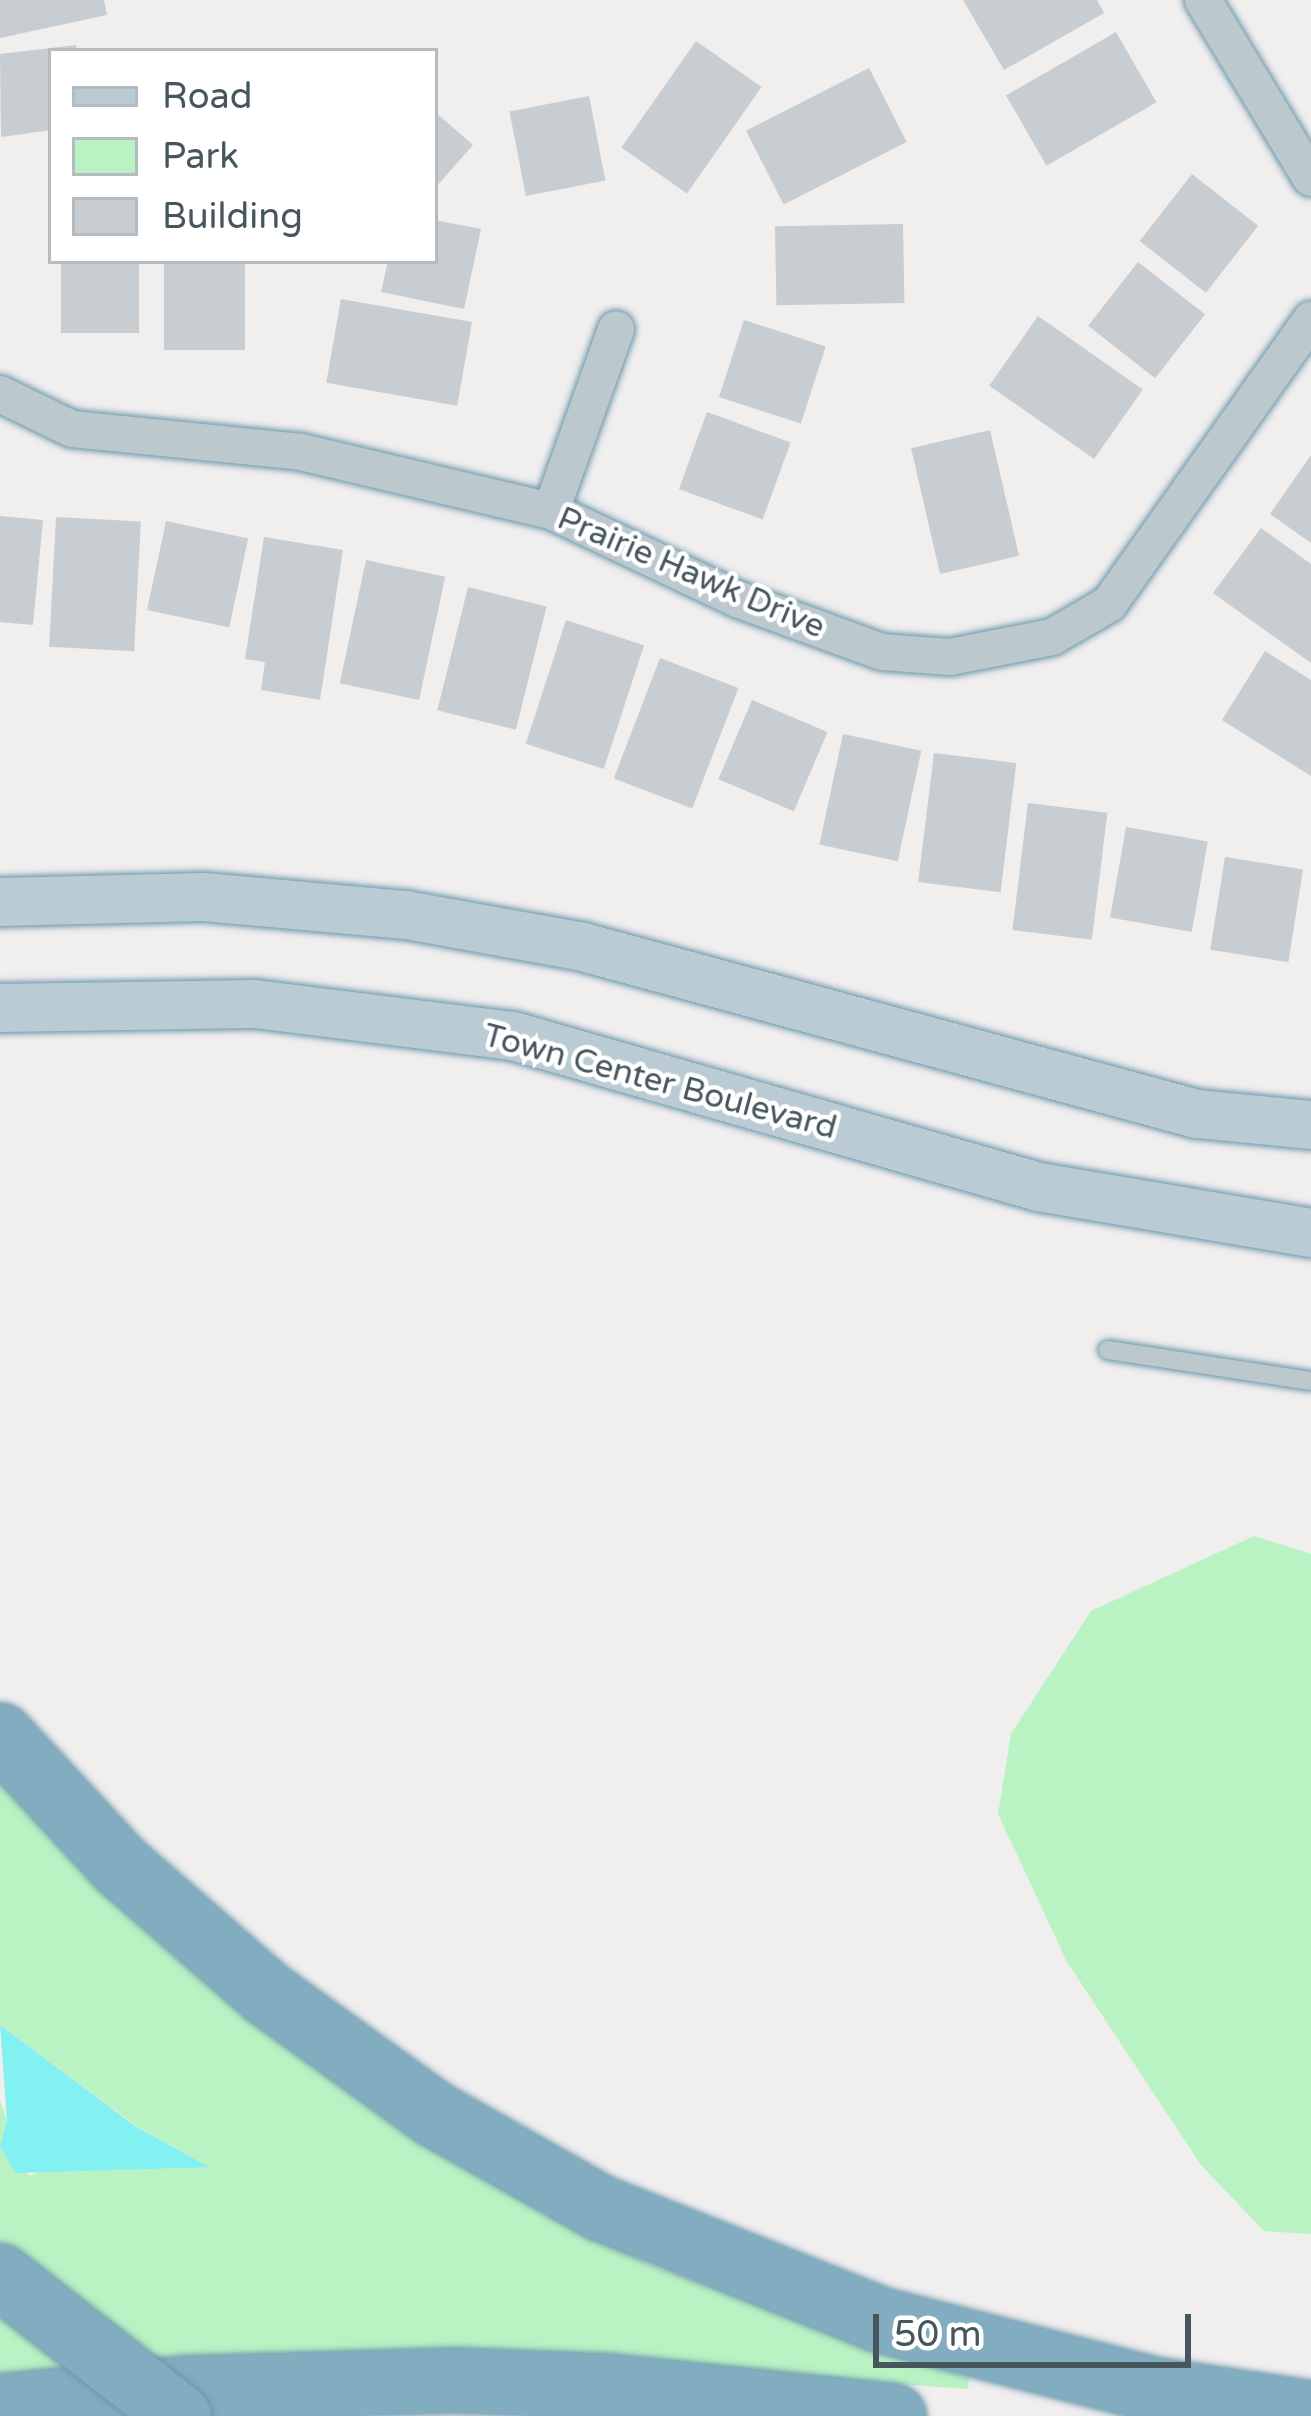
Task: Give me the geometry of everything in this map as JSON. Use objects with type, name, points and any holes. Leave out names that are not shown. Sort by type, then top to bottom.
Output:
[{"type":"highway","points":[[0,1735],[120,1865],[268,1994],[433,2113],[601,2208],[738,2267],[978,2348],[1157,2390],[1311,2413]]},
{"type":"highway","points":[[0,2276],[179,2416]]},
{"type":"highway","points":[[0,2406],[186,2388],[455,2380],[609,2386],[893,2416]]},
{"type":"main road","points":[[0,902],[204,897],[406,915],[583,947],[1197,1114],[1311,1125]]},
{"type":"main road","name":"Town Center Boulevard","points":[[0,1008],[255,1004],[513,1036],[1039,1186],[1311,1233]]},
{"type":"street","points":[[1203,0],[1311,178]]},
{"type":"street","name":"Prairie Hawk Drive","points":[[0,394],[72,429],[301,452],[551,511],[737,599],[882,652],[950,657],[1052,638],[1109,604],[1311,320]]},
{"type":"street","points":[[551,511],[616,329]]},
{"type":"lane","points":[[1108,1350],[1311,1382]]},
{"type":"green space","points":[[1254,1536],[1311,1554],[1311,2234],[1264,2231],[1201,2165],[1067,1962],[998,1814],[1011,1734],[1091,1611]]},
{"type":"green space","points":[[0,1781],[92,1881],[191,1969],[290,2049],[466,2167],[650,2265],[969,2378],[968,2389],[722,2372],[0,2380],[0,2147],[30,2176],[51,2166],[207,2166],[136,2126],[0,2025]]},
{"type":"green space","points":[[0,2101],[7,2120],[0,2147]]},
{"type":"water","points":[[0,2025],[135,2126],[209,2167],[16,2173],[0,2147],[7,2120]]},
{"type":"building","points":[[0,0],[104,0],[107,15],[0,38]]},
{"type":"building","points":[[963,0],[1097,0],[1104,13],[1004,70]]},
{"type":"building","points":[[1116,32],[1156,102],[1047,166],[1006,96]]},
{"type":"building","points":[[696,41],[762,87],[687,193],[621,147]]},
{"type":"building","points":[[48,48],[48,130],[1,137],[0,54]]},
{"type":"building","points":[[869,68],[907,142],[784,205],[746,131]]},
{"type":"building","points":[[589,96],[605,180],[526,196],[509,111]]},
{"type":"building","points":[[438,115],[473,145],[438,185]]},
{"type":"building","points":[[1192,174],[1258,226],[1206,293],[1140,241]]},
{"type":"building","points":[[438,221],[481,229],[464,309],[381,292],[387,264],[438,264]]},
{"type":"building","points":[[903,224],[904,303],[776,305],[775,226]]},
{"type":"building","points":[[1138,262],[1205,314],[1155,378],[1088,326]]},
{"type":"building","points":[[61,264],[139,264],[139,333],[61,333]]},
{"type":"building","points":[[164,264],[245,264],[245,350],[164,350]]},
{"type":"building","points":[[341,299],[472,322],[457,406],[326,383]]},
{"type":"building","points":[[1038,316],[1143,389],[1094,459],[989,386]]},
{"type":"building","points":[[744,320],[826,347],[801,424],[719,397]]},
{"type":"building","points":[[707,412],[791,442],[763,519],[679,489]]},
{"type":"building","points":[[990,430],[1019,556],[940,574],[911,448]]},
{"type":"building","points":[[1311,455],[1311,543],[1270,514]]},
{"type":"building","points":[[0,516],[43,520],[33,625],[0,622]]},
{"type":"building","points":[[56,517],[141,521],[134,651],[49,647]]},
{"type":"building","points":[[166,521],[248,538],[229,627],[147,610]]},
{"type":"building","points":[[1261,528],[1311,564],[1311,663],[1213,593]]},
{"type":"building","points":[[264,537],[343,550],[320,700],[261,690],[265,662],[245,659]]},
{"type":"building","points":[[366,560],[445,577],[419,700],[340,683]]},
{"type":"building","points":[[468,587],[547,607],[516,730],[437,710]]},
{"type":"building","points":[[566,620],[644,645],[604,769],[526,744]]},
{"type":"building","points":[[1265,651],[1311,680],[1311,776],[1222,720]]},
{"type":"building","points":[[660,658],[738,688],[692,809],[614,778]]},
{"type":"building","points":[[752,700],[827,732],[794,811],[718,779]]},
{"type":"building","points":[[843,734],[921,751],[898,861],[820,845]]},
{"type":"building","points":[[934,753],[1016,763],[1001,892],[918,882]]},
{"type":"building","points":[[1028,803],[1107,813],[1092,940],[1012,930]]},
{"type":"building","points":[[1126,827],[1208,841],[1192,932],[1110,918]]},
{"type":"building","points":[[1225,857],[1303,869],[1288,962],[1210,950]]}]
